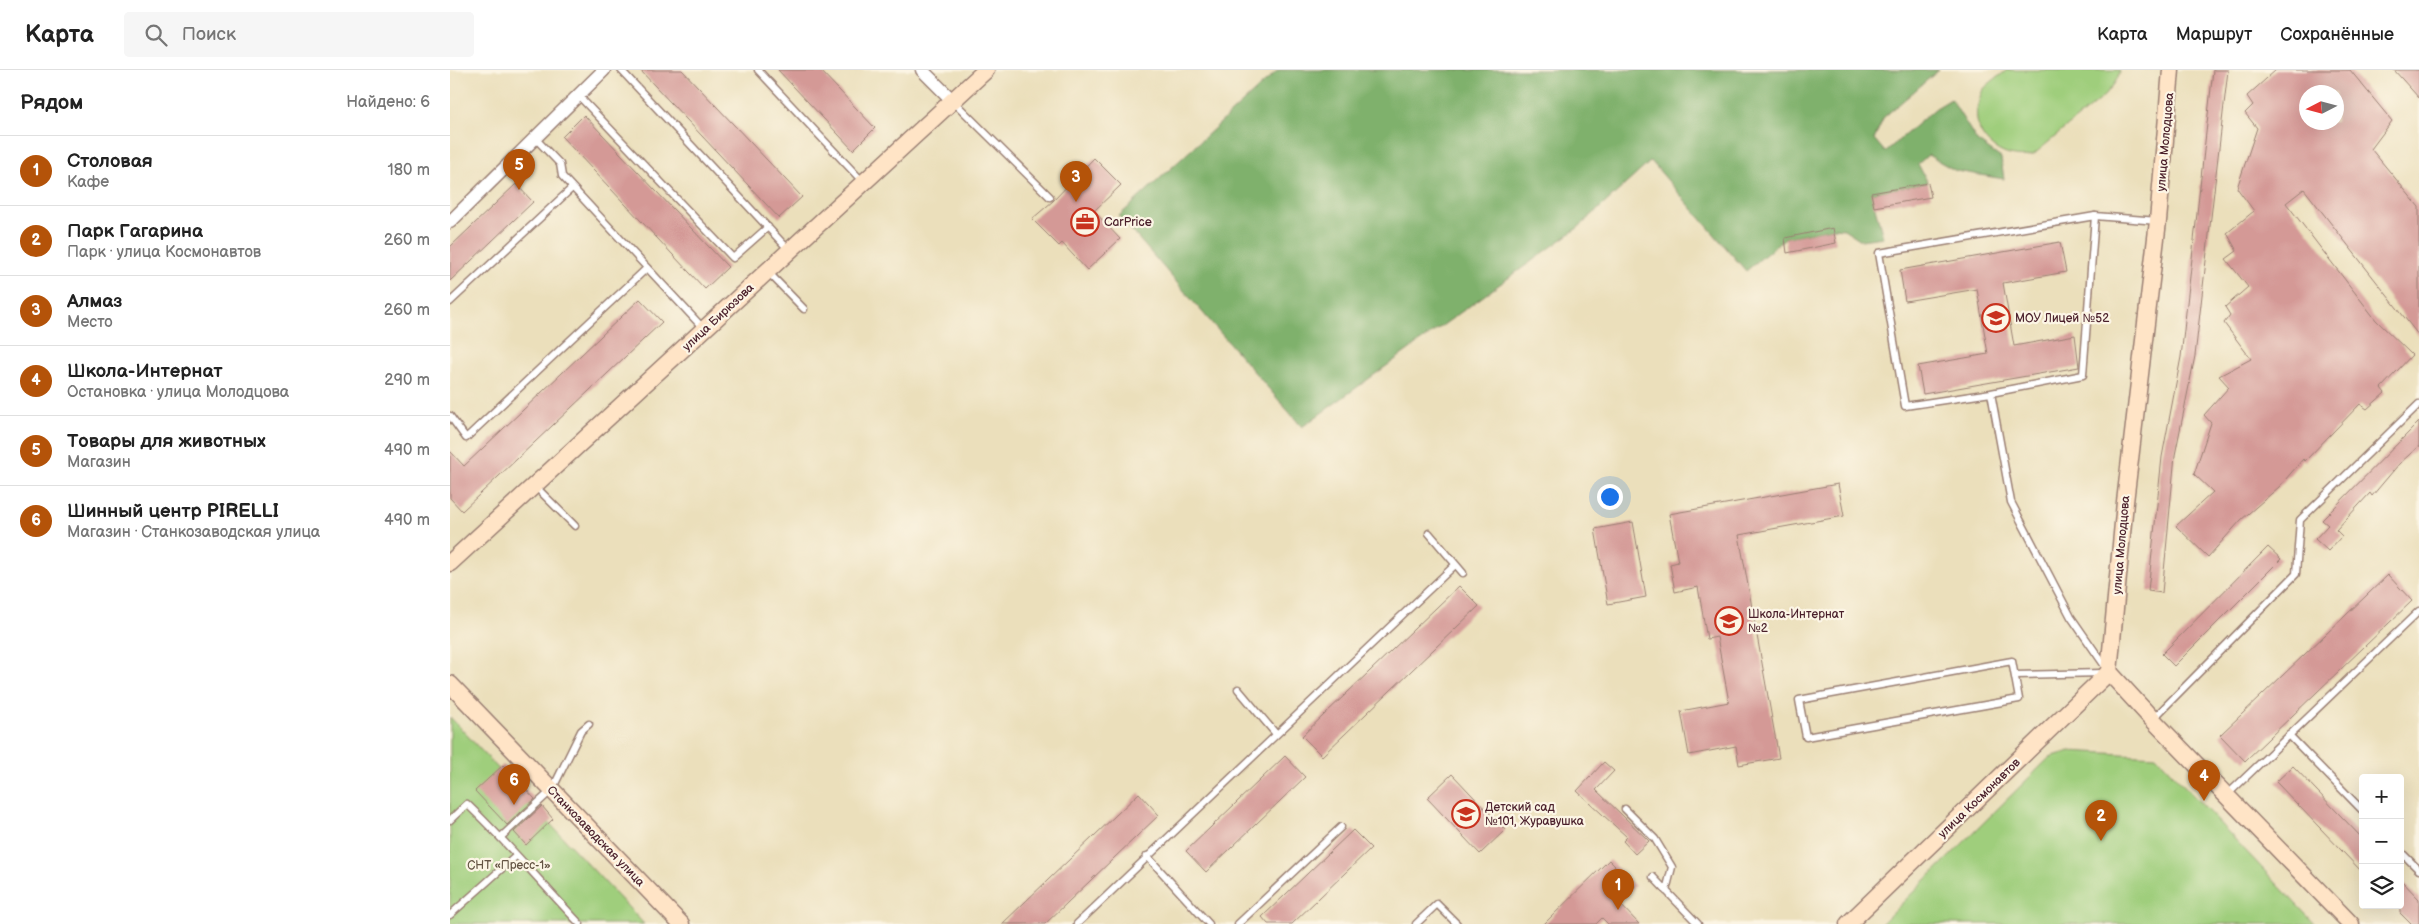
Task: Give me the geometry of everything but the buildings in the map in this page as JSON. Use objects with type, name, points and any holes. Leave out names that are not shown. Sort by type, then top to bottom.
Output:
[{"type":"street","points":[[450,222],[604,70]]},
{"type":"street","points":[[922,70],[953,101]]},
{"type":"street","name":"улица Бирюзова","points":[[450,563],[986,70]]},
{"type":"street","name":"улица Молодцова","points":[[2109,672],[2125,502],[2158,221],[2170,70]]},
{"type":"street","points":[[2109,672],[2152,720],[2351,924]]},
{"type":"street","name":"улица Космонавтов","points":[[1848,924],[2109,672]]},
{"type":"street","name":"Станкозаводская улица","points":[[450,684],[681,924]]},
{"type":"lane","points":[[621,70],[790,250]]},
{"type":"lane","points":[[758,70],[863,183]]},
{"type":"lane","points":[[578,95],[733,258],[768,227]]},
{"type":"lane","points":[[953,101],[1050,197]]},
{"type":"lane","points":[[535,138],[560,164],[562,176],[572,188],[704,329]]},
{"type":"lane","points":[[450,302],[572,188]]},
{"type":"lane","points":[[2095,216],[2083,375],[1905,406],[1879,253],[2095,216],[2158,221]]},
{"type":"lane","points":[[450,416],[466,438],[647,268]]},
{"type":"lane","points":[[767,272],[804,309]]},
{"type":"lane","points":[[1991,392],[2011,502],[2071,617],[2109,672]]},
{"type":"lane","points":[[2152,720],[2296,574],[2300,520],[2419,404]]},
{"type":"lane","points":[[534,485],[575,526]]},
{"type":"lane","points":[[1429,533],[1455,566],[1463,573]]},
{"type":"lane","points":[[1077,924],[1455,566]]},
{"type":"lane","points":[[2227,795],[2419,610]]},
{"type":"lane","points":[[2012,661],[2014,675],[2019,699],[1806,737],[1799,700],[2012,661]]},
{"type":"lane","points":[[2014,675],[2109,672]]},
{"type":"lane","points":[[1238,689],[1276,734]]},
{"type":"lane","points":[[501,837],[552,790],[581,732],[589,724]]},
{"type":"lane","points":[[2289,735],[2359,807]]},
{"type":"lane","points":[[450,820],[467,804],[501,837],[516,856],[580,924]]},
{"type":"lane","points":[[1625,809],[1655,839],[1672,867],[1666,891]]},
{"type":"lane","points":[[1238,924],[1342,827]]},
{"type":"lane","points":[[2404,855],[2419,870]]},
{"type":"lane","points":[[450,916],[516,856]]},
{"type":"lane","points":[[1148,856],[1209,924]]},
{"type":"lane","points":[[1653,877],[1698,924]]},
{"type":"lane","points":[[1416,924],[1437,904],[1457,924]]},
{"type":"green space","points":[[1278,70],[1939,70],[1884,117],[1874,139],[1885,152],[1936,108],[1951,99],[1977,141],[2001,158],[2004,179],[1956,171],[1928,155],[1918,164],[1928,183],[1871,193],[1883,237],[1861,240],[1844,229],[1833,228],[1785,238],[1746,271],[1651,161],[1579,227],[1302,427],[1119,216]]},
{"type":"green space","points":[[2007,70],[2120,70],[2116,81],[2104,96],[2033,155],[2021,157],[1999,151],[1982,135],[1978,125],[1977,113],[1982,91],[1988,84]]},
{"type":"green space","name":"СНТ «Пресс-1»","points":[[450,717],[644,924],[450,924]]},
{"type":"green space","points":[[2070,751],[2156,756],[2315,924],[1881,924],[2050,757]]},
{"type":"place","name":"Товары для животных","points":[[519,190]]},
{"type":"place","name":"Алмаз","points":[[1076,202]]},
{"type":"place","name":"CarPrice","points":[[1085,222]]},
{"type":"place","name":"МОУ Лицей №52","points":[[1996,318]]},
{"type":"place","name":"Школа-Интернат №2","points":[[1729,621]]},
{"type":"place","name":"Школа-Интернат","points":[[2204,801]]},
{"type":"place","name":"Шинный центр PIRELLI","points":[[514,805]]},
{"type":"place","name":"Детский сад №101, Журавушка","points":[[1466,814]]},
{"type":"place","name":"Парк Гагарина","points":[[2101,841]]},
{"type":"place","name":"Столовая","points":[[1618,910]]}]
